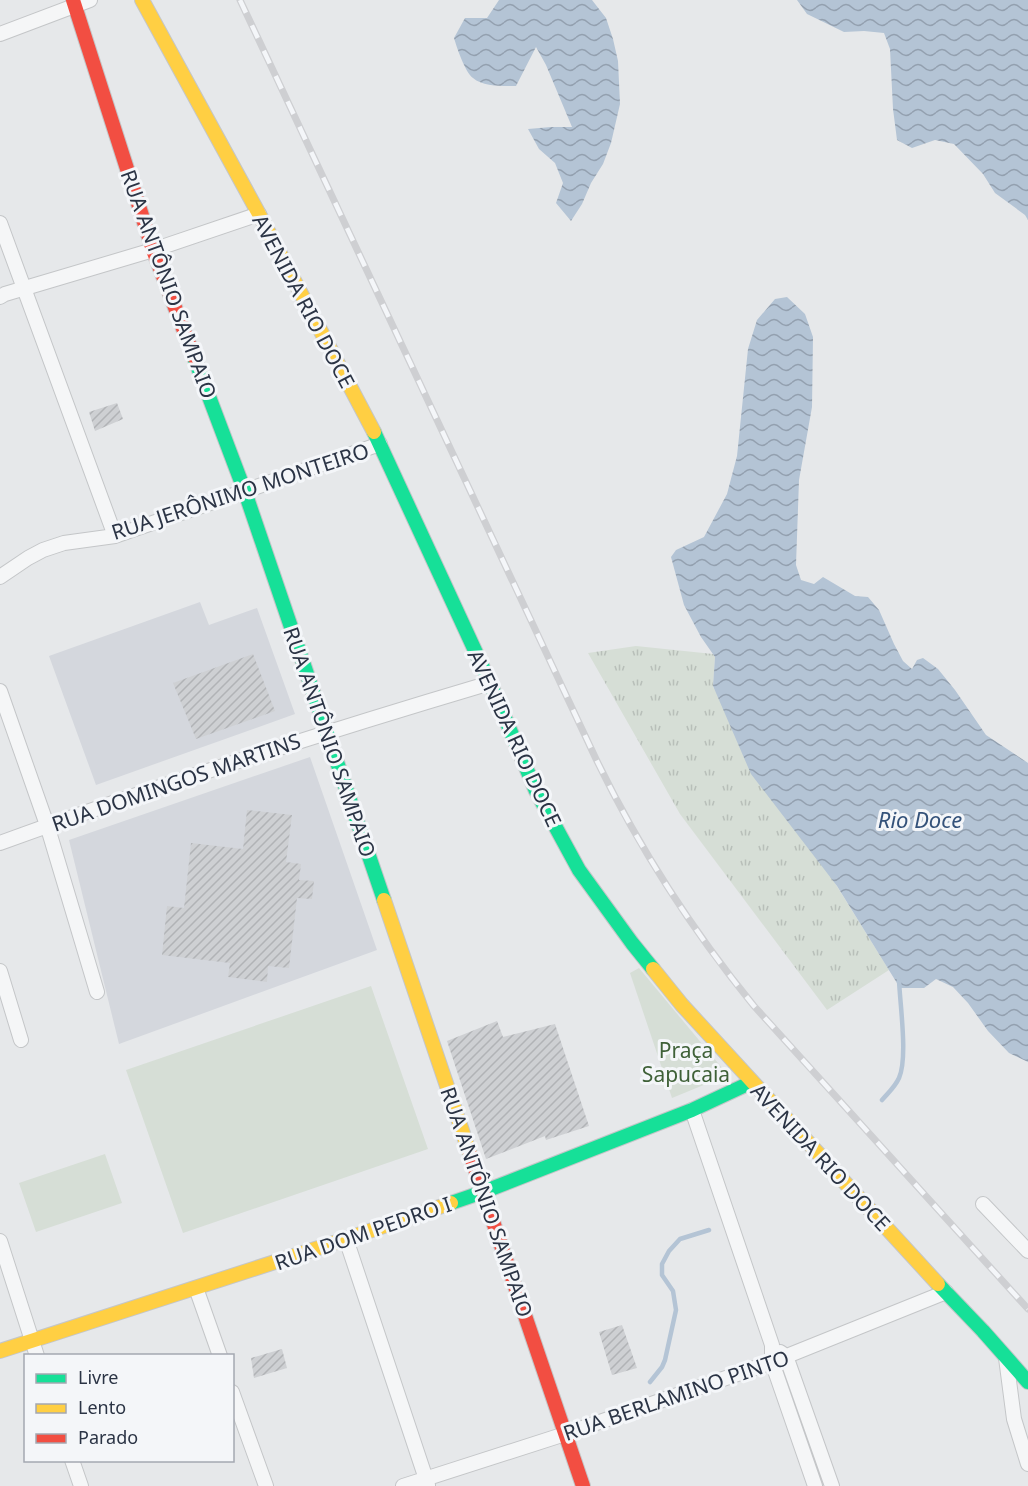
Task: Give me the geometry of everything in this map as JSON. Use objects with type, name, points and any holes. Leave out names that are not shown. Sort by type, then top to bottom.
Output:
[{"type":"street","points":[[0,34],[74,3],[90,0]]},
{"type":"street","name":"AVENIDA RIO DOCE","points":[[142,0],[259,214],[380,444],[490,683],[536,791],[579,870],[632,943],[682,1005],[1028,1382]]},
{"type":"street","name":"RUA ANTÔNIO SAMPAIO","points":[[74,3],[153,250],[245,492],[583,1486]]},
{"type":"street","points":[[0,297],[153,250],[259,214]]},
{"type":"street","points":[[0,223],[115,536]]},
{"type":"street","name":"RUA JERÔNIMO MONTEIRO","points":[[0,577],[43,550],[89,538],[115,536],[380,444]]},
{"type":"street","name":"RUA DOMINGOS MARTINS","points":[[0,843],[47,825],[327,732],[490,683]]},
{"type":"street","points":[[0,691],[47,825],[97,992]]},
{"type":"street","points":[[0,971],[21,1040]]},
{"type":"street","name":"RUA DOM PEDRO I","points":[[0,1351],[346,1239],[483,1192],[692,1110],[752,1082]]},
{"type":"street","points":[[692,1110],[772,1346],[772,1362],[815,1486]]},
{"type":"street","points":[[983,1204],[1028,1251]]},
{"type":"street","points":[[346,1239],[427,1482]]},
{"type":"street","points":[[0,1241],[36,1354]]},
{"type":"street","points":[[196,1288],[219,1354]]},
{"type":"street","name":"RUA BERLAMINO PINTO","points":[[403,1486],[427,1482],[772,1362],[945,1292]]},
{"type":"street","points":[[772,1346],[786,1356],[832,1486]]},
{"type":"street","points":[[1006,1358],[1014,1419],[1028,1464]]},
{"type":"street","points":[[234,1398],[266,1486]]},
{"type":"street","points":[[72,1462],[81,1486]]},
{"type":"shaded area","points":[[200,602],[209,625],[257,608],[295,714],[96,785],[49,656]]},
{"type":"shaded area","points":[[310,757],[377,950],[119,1044],[69,840]]},
{"type":"green space","points":[[636,646],[713,654],[715,657],[713,687],[889,970],[827,1010],[680,814],[588,653]]},
{"type":"green space","name":"Praça Sapucaia","points":[[639,968],[728,1075],[672,1098],[630,973]]},
{"type":"green space","points":[[371,986],[428,1149],[183,1233],[126,1070]]},
{"type":"green space","points":[[105,1154],[122,1203],[36,1232],[19,1183]]},
{"type":"water","points":[[499,0],[592,0],[606,18],[613,39],[618,61],[620,104],[611,143],[603,164],[571,221],[556,203],[563,183],[555,163],[539,149],[528,129],[572,127],[536,47],[516,86],[499,86],[482,83],[470,75],[455,42],[454,38],[465,18],[487,18]]},
{"type":"water","points":[[797,0],[1028,0],[1028,220],[1025,215],[995,193],[983,174],[954,144],[935,140],[912,148],[897,140],[890,49],[884,33],[844,32],[807,14]]},
{"type":"water","name":"Rio Doce","points":[[787,297],[805,314],[813,337],[812,407],[799,480],[796,565],[801,580],[814,584],[823,577],[855,596],[868,597],[879,610],[903,661],[912,669],[917,660],[923,658],[938,669],[986,735],[1028,763],[1028,1062],[1009,1053],[953,987],[936,979],[924,988],[900,988],[837,886],[751,774],[713,686],[715,657],[684,605],[671,557],[676,550],[704,537],[727,494],[737,456],[748,349],[757,320],[775,299]]},
{"type":"building","points":[[117,403],[123,419],[95,431],[89,412]]},
{"type":"building","points":[[253,654],[275,711],[196,739],[173,683]]},
{"type":"building","points":[[247,810],[292,815],[286,862],[301,864],[299,880],[314,881],[312,899],[297,898],[289,968],[268,966],[267,982],[228,977],[230,963],[162,955],[167,906],[184,908],[191,843],[243,849]]},
{"type":"building","points":[[497,1021],[503,1037],[555,1024],[589,1126],[546,1140],[545,1136],[486,1159],[447,1041]]},
{"type":"building","points":[[622,1325],[637,1368],[612,1375],[599,1332]]},
{"type":"building","points":[[282,1349],[287,1368],[254,1378],[251,1358]]},
{"type":"waterway","points":[[882,1100],[896,1084],[902,1069],[903,1045],[899,980]]},
{"type":"waterway","points":[[650,1382],[665,1360],[676,1310],[673,1291],[662,1275],[662,1264],[669,1251],[680,1239],[709,1230]]},
{"type":"railway","points":[[240,0],[596,759],[649,856],[688,918],[754,1006],[1028,1309]]},
{"type":"traffic: fast","points":[[194,357],[245,492],[384,900]]},
{"type":"traffic: fast","points":[[374,432],[490,683],[536,791],[579,870],[653,969]]},
{"type":"traffic: fast","points":[[451,1203],[692,1110],[752,1082]]},
{"type":"traffic: fast","points":[[938,1284],[1028,1382]]},
{"type":"traffic: slow","points":[[142,0],[259,214],[374,432]]},
{"type":"traffic: slow","points":[[384,900],[470,1154]]},
{"type":"traffic: slow","points":[[653,969],[682,1005],[938,1284]]},
{"type":"traffic: slow","points":[[0,1351],[451,1203]]},
{"type":"traffic: jam","points":[[73,0],[153,250],[194,357]]},
{"type":"traffic: jam","points":[[470,1154],[583,1486]]}]
